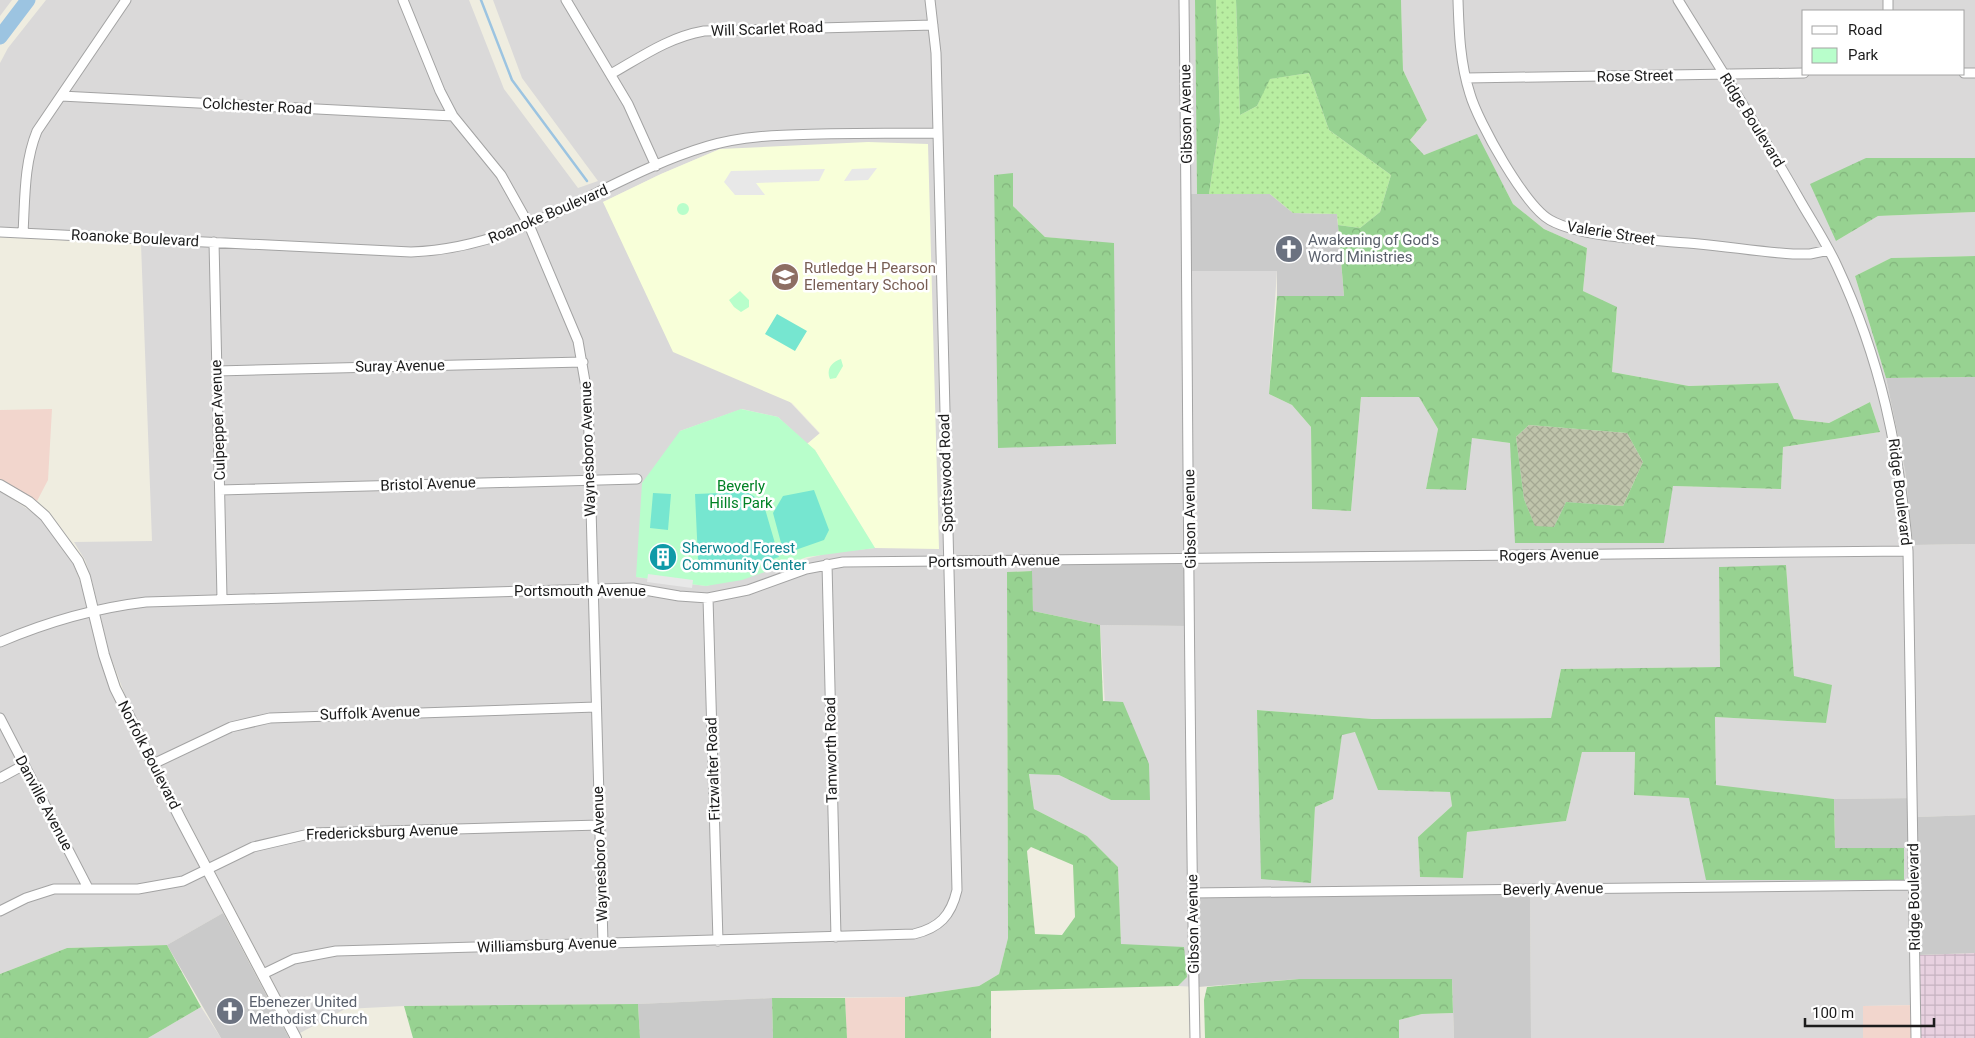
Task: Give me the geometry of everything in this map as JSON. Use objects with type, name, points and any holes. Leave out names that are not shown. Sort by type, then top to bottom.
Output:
[{"type":"street","points":[[23,233],[30,147],[37,131],[126,0]]},
{"type":"street","name":"Waynesboro Avenue","points":[[402,0],[440,91],[453,116],[501,175],[529,225],[568,313],[583,362],[588,399],[603,943]]},
{"type":"street","points":[[566,0],[628,104],[656,166]]},
{"type":"street","name":"Spottswood Road","points":[[836,937],[925,932],[942,922],[954,903],[956,880],[938,132],[933,24],[930,0]]},
{"type":"street","name":"Gibson Avenue","points":[[1184,0],[1192,892],[1196,1038]]},
{"type":"street","name":"Valerie Street","points":[[1458,0],[1459,37],[1470,96],[1514,178],[1533,206],[1550,220],[1561,225],[1622,237],[1768,252],[1810,254],[1829,250]]},
{"type":"street","name":"Ridge Boulevard","points":[[1678,0],[1829,250],[1851,296],[1885,401],[1903,486],[1908,551],[1916,1038]]},
{"type":"street","name":"Will Scarlet Road","points":[[611,74],[676,37],[704,30],[933,24]]},
{"type":"street","name":"Rose Street","points":[[1466,78],[1802,73]]},
{"type":"street","name":"Colchester Road","points":[[60,96],[453,116]]},
{"type":"street","name":"Roanoke Boulevard","points":[[0,232],[430,251],[473,245],[529,225],[656,166],[709,145],[757,136],[938,132]]},
{"type":"street","name":"Culpepper Avenue","points":[[214,242],[222,598]]},
{"type":"street","name":"Suray Avenue","points":[[216,371],[583,362]]},
{"type":"street","name":"Bristol Avenue","points":[[220,490],[637,479]]},
{"type":"street","name":"Norfolk Boulevard","points":[[0,485],[29,502],[57,529],[78,561],[86,577],[115,688],[296,1038]]},
{"type":"street","name":"Rogers Avenue","points":[[1190,558],[1908,551]]},
{"type":"street","name":"Portsmouth Avenue","points":[[0,642],[48,623],[94,611],[146,602],[222,598],[593,588],[633,588],[708,598],[748,590],[806,569],[827,564],[1190,558]]},
{"type":"street","name":"Tamworth Road","points":[[827,564],[836,937]]},
{"type":"street","name":"Fitzwalter Road","points":[[708,598],[718,941]]},
{"type":"street","name":"Suffolk Avenue","points":[[153,764],[231,727],[270,718],[596,707]]},
{"type":"street","name":"Danville Avenue","points":[[0,718],[88,888]]},
{"type":"street","points":[[0,778],[24,765]]},
{"type":"street","name":"Fredericksburg Avenue","points":[[0,911],[41,892],[88,888],[154,888],[183,881],[253,847],[313,834],[600,826]]},
{"type":"street","name":"Beverly Avenue","points":[[1192,892],[1914,885]]},
{"type":"street","name":"Williamsburg Avenue","points":[[263,974],[294,959],[329,951],[836,937]]},
{"type":"shaded area","points":[[0,0],[12,0],[0,16]]},
{"type":"shaded area","points":[[46,0],[469,0],[504,89],[578,188],[598,181],[522,78],[493,0],[1195,0],[1197,194],[1191,194],[1191,271],[1277,270],[1269,394],[1292,405],[1311,427],[1312,509],[1351,511],[1361,397],[1419,397],[1438,429],[1426,489],[1472,438],[1510,443],[1663,543],[1673,486],[1781,489],[1783,447],[1880,432],[1870,402],[1829,423],[1794,419],[1777,383],[1689,386],[1612,372],[1617,308],[1583,291],[1587,248],[1544,229],[1513,204],[1477,135],[1424,155],[1410,140],[1427,120],[1403,70],[1401,0],[1975,0],[1975,158],[1866,158],[1836,241],[1878,216],[1975,212],[1975,256],[1891,258],[1855,276],[1886,378],[1905,470],[1913,545],[1975,544],[1975,815],[1917,817],[1917,798],[1834,799],[1716,786],[1715,717],[1826,723],[1794,676],[1786,566],[1719,567],[1720,667],[1561,669],[1551,718],[1372,719],[1257,710],[1311,883],[1315,807],[1333,799],[1342,734],[1356,732],[1378,790],[1450,792],[1452,806],[1418,837],[1420,877],[1463,878],[1467,832],[1566,821],[1582,752],[1635,752],[1634,795],[1689,798],[1904,879],[1904,848],[1917,848],[1920,1005],[1863,1006],[1863,1038],[1531,1038],[1530,892],[1197,896],[1198,987],[1178,986],[1187,977],[1121,944],[1118,867],[1087,836],[1034,809],[1029,773],[1059,775],[1111,800],[1100,625],[1187,626],[1031,565],[1032,571],[1007,572],[1008,938],[999,974],[979,986],[905,997],[772,998],[638,1004],[404,1006],[345,1009],[300,1033],[132,714],[109,652],[91,577],[85,560],[74,542],[152,541],[141,244],[0,237],[0,63],[8,48]],"holes":[[[720,149],[939,548],[875,548],[828,553],[706,586],[636,577],[680,431],[742,409],[778,417],[807,444],[820,434],[603,202],[661,174]],[[1013,173],[1013,206],[1045,237],[1114,244],[998,448]]]},
{"type":"shaded area","name":"Rutledge H Pearson Elementary School","points":[[868,142],[928,144],[939,549],[875,548],[815,450],[807,444],[820,433],[792,403],[673,352],[603,202],[661,174],[720,149]]},
{"type":"shaded area","points":[[877,168],[868,180],[844,181],[852,169]]},
{"type":"shaded area","points":[[825,169],[819,181],[756,183],[765,195],[735,195],[724,182],[731,171]]},
{"type":"shaded area","points":[[1190,194],[1270,194],[1293,213],[1337,214],[1344,296],[1277,296],[1277,271],[1191,271]]},
{"type":"shaded area","points":[[1975,377],[1975,544],[1913,545],[1905,470],[1886,378]]},
{"type":"shaded area","points":[[52,409],[48,480],[37,501],[0,481],[0,410]]},
{"type":"shaded area","points":[[1529,425],[1627,433],[1643,462],[1623,506],[1566,502],[1554,527],[1535,527],[1524,499],[1516,437]]},
{"type":"shaded area","points":[[0,491],[41,518],[72,561],[83,589],[99,653],[113,697],[223,913],[167,945],[67,948],[0,974]]},
{"type":"shaded area","points":[[1188,563],[1187,626],[1100,625],[1033,611],[1031,564]]},
{"type":"shaded area","points":[[648,574],[693,580],[692,588],[647,582]]},
{"type":"shaded area","points":[[1917,798],[1917,817],[1975,815],[1975,953],[1919,955],[1917,848],[1835,848],[1834,799]]},
{"type":"shaded area","points":[[1530,892],[1531,1038],[1454,1038],[1452,979],[1299,979],[1198,987],[1197,895]]},
{"type":"shaded area","points":[[223,913],[289,1038],[221,1038],[167,945]]},
{"type":"shaded area","points":[[1975,953],[1975,1038],[1920,1038],[1919,955]]},
{"type":"shaded area","points":[[905,997],[905,1038],[847,1038],[845,998]]},
{"type":"shaded area","points":[[772,998],[773,1038],[640,1038],[638,1004]]},
{"type":"shaded area","points":[[1920,1005],[1920,1038],[1863,1038],[1863,1006]]},
{"type":"shaded area","points":[[201,1007],[221,1038],[148,1038]]},
{"type":"shaded area","points":[[1453,1013],[1454,1038],[1399,1038],[1399,1020],[1422,1014]]},
{"type":"green space","points":[[1195,0],[1216,0],[1220,122],[1209,194],[1197,194]]},
{"type":"green space","points":[[1216,0],[1236,0],[1240,115],[1257,106],[1269,79],[1309,73],[1329,130],[1391,175],[1380,212],[1360,228],[1338,225],[1337,214],[1293,213],[1270,194],[1209,194],[1220,122]]},
{"type":"green space","points":[[1236,0],[1401,0],[1403,70],[1427,120],[1410,140],[1424,155],[1477,134],[1513,204],[1544,229],[1587,248],[1583,291],[1617,307],[1612,372],[1689,386],[1778,383],[1794,419],[1829,423],[1870,402],[1880,432],[1783,447],[1781,489],[1673,486],[1664,543],[1515,543],[1510,443],[1472,438],[1466,490],[1426,489],[1438,429],[1419,397],[1361,397],[1351,511],[1312,509],[1311,427],[1292,405],[1269,394],[1277,296],[1344,296],[1338,225],[1360,228],[1380,212],[1391,175],[1329,130],[1309,73],[1270,79],[1257,106],[1240,115]],"holes":[[[1529,425],[1627,433],[1643,462],[1623,506],[1566,502],[1554,527],[1535,526],[1524,499],[1516,437]]]},
{"type":"green space","points":[[1866,158],[1975,158],[1975,212],[1878,216],[1836,241],[1810,184]]},
{"type":"green space","points":[[1013,173],[1013,206],[1045,237],[1114,243],[1116,444],[998,448],[994,175]]},
{"type":"green space","points":[[683,203],[689,209],[683,215],[677,209]]},
{"type":"green space","points":[[1975,256],[1975,377],[1886,378],[1855,276],[1891,258]]},
{"type":"green space","points":[[740,291],[749,300],[749,307],[741,312],[729,300]]},
{"type":"green space","points":[[777,314],[807,331],[795,351],[765,334]]},
{"type":"green space","points":[[841,359],[843,366],[836,378],[830,379],[830,367],[834,362]]},
{"type":"green space","name":"Beverly Hills Park","points":[[741,409],[778,417],[815,450],[875,548],[807,557],[742,580],[706,586],[636,577],[642,483],[680,431]]},
{"type":"green space","points":[[814,490],[829,530],[824,540],[784,554],[773,513],[783,496]]},
{"type":"green space","points":[[747,492],[763,502],[779,557],[737,568],[716,568],[707,565],[698,559],[695,494]]},
{"type":"green space","points":[[653,493],[671,494],[668,530],[650,528]]},
{"type":"green space","points":[[1786,565],[1794,676],[1832,685],[1826,723],[1715,717],[1716,785],[1834,799],[1835,848],[1904,848],[1904,880],[1706,880],[1689,798],[1634,795],[1635,752],[1582,752],[1566,821],[1467,832],[1463,878],[1420,877],[1418,837],[1452,806],[1450,792],[1378,790],[1355,732],[1342,735],[1333,799],[1315,807],[1311,883],[1261,879],[1257,710],[1372,719],[1551,718],[1561,669],[1720,667],[1719,567]]},
{"type":"green space","points":[[1032,571],[1033,611],[1100,625],[1103,701],[1123,702],[1149,764],[1150,800],[1111,800],[1059,775],[1029,774],[1034,809],[1087,836],[1118,867],[1121,944],[1184,947],[1187,977],[1178,986],[991,991],[991,1038],[905,1038],[905,997],[979,986],[999,974],[1008,938],[1007,572]],"holes":[[[1031,847],[1073,865],[1075,917],[1062,935],[1035,934],[1027,851]]]},
{"type":"green space","points":[[167,945],[201,1007],[148,1038],[0,1038],[0,974],[67,948]]},
{"type":"green space","points":[[1299,979],[1452,979],[1453,1013],[1422,1014],[1399,1020],[1399,1038],[1205,1038],[1204,1000],[1207,987]]},
{"type":"green space","points":[[772,998],[845,998],[847,1038],[773,1038]]},
{"type":"green space","points":[[638,1004],[640,1038],[413,1038],[404,1006]]},
{"type":"waterway","points":[[0,37],[28,0]]},
{"type":"waterway","points":[[481,0],[512,80],[587,181]]},
{"type":"place","name":"Awakening of God's Word Ministries","points":[[1289,249]]},
{"type":"place","name":"Rutledge H Pearson Elementary School","points":[[785,277]]},
{"type":"place","name":"Sherwood Forest Community Center","points":[[663,557]]},
{"type":"place","name":"Ebenezer United Methodist Church","points":[[230,1011]]}]
